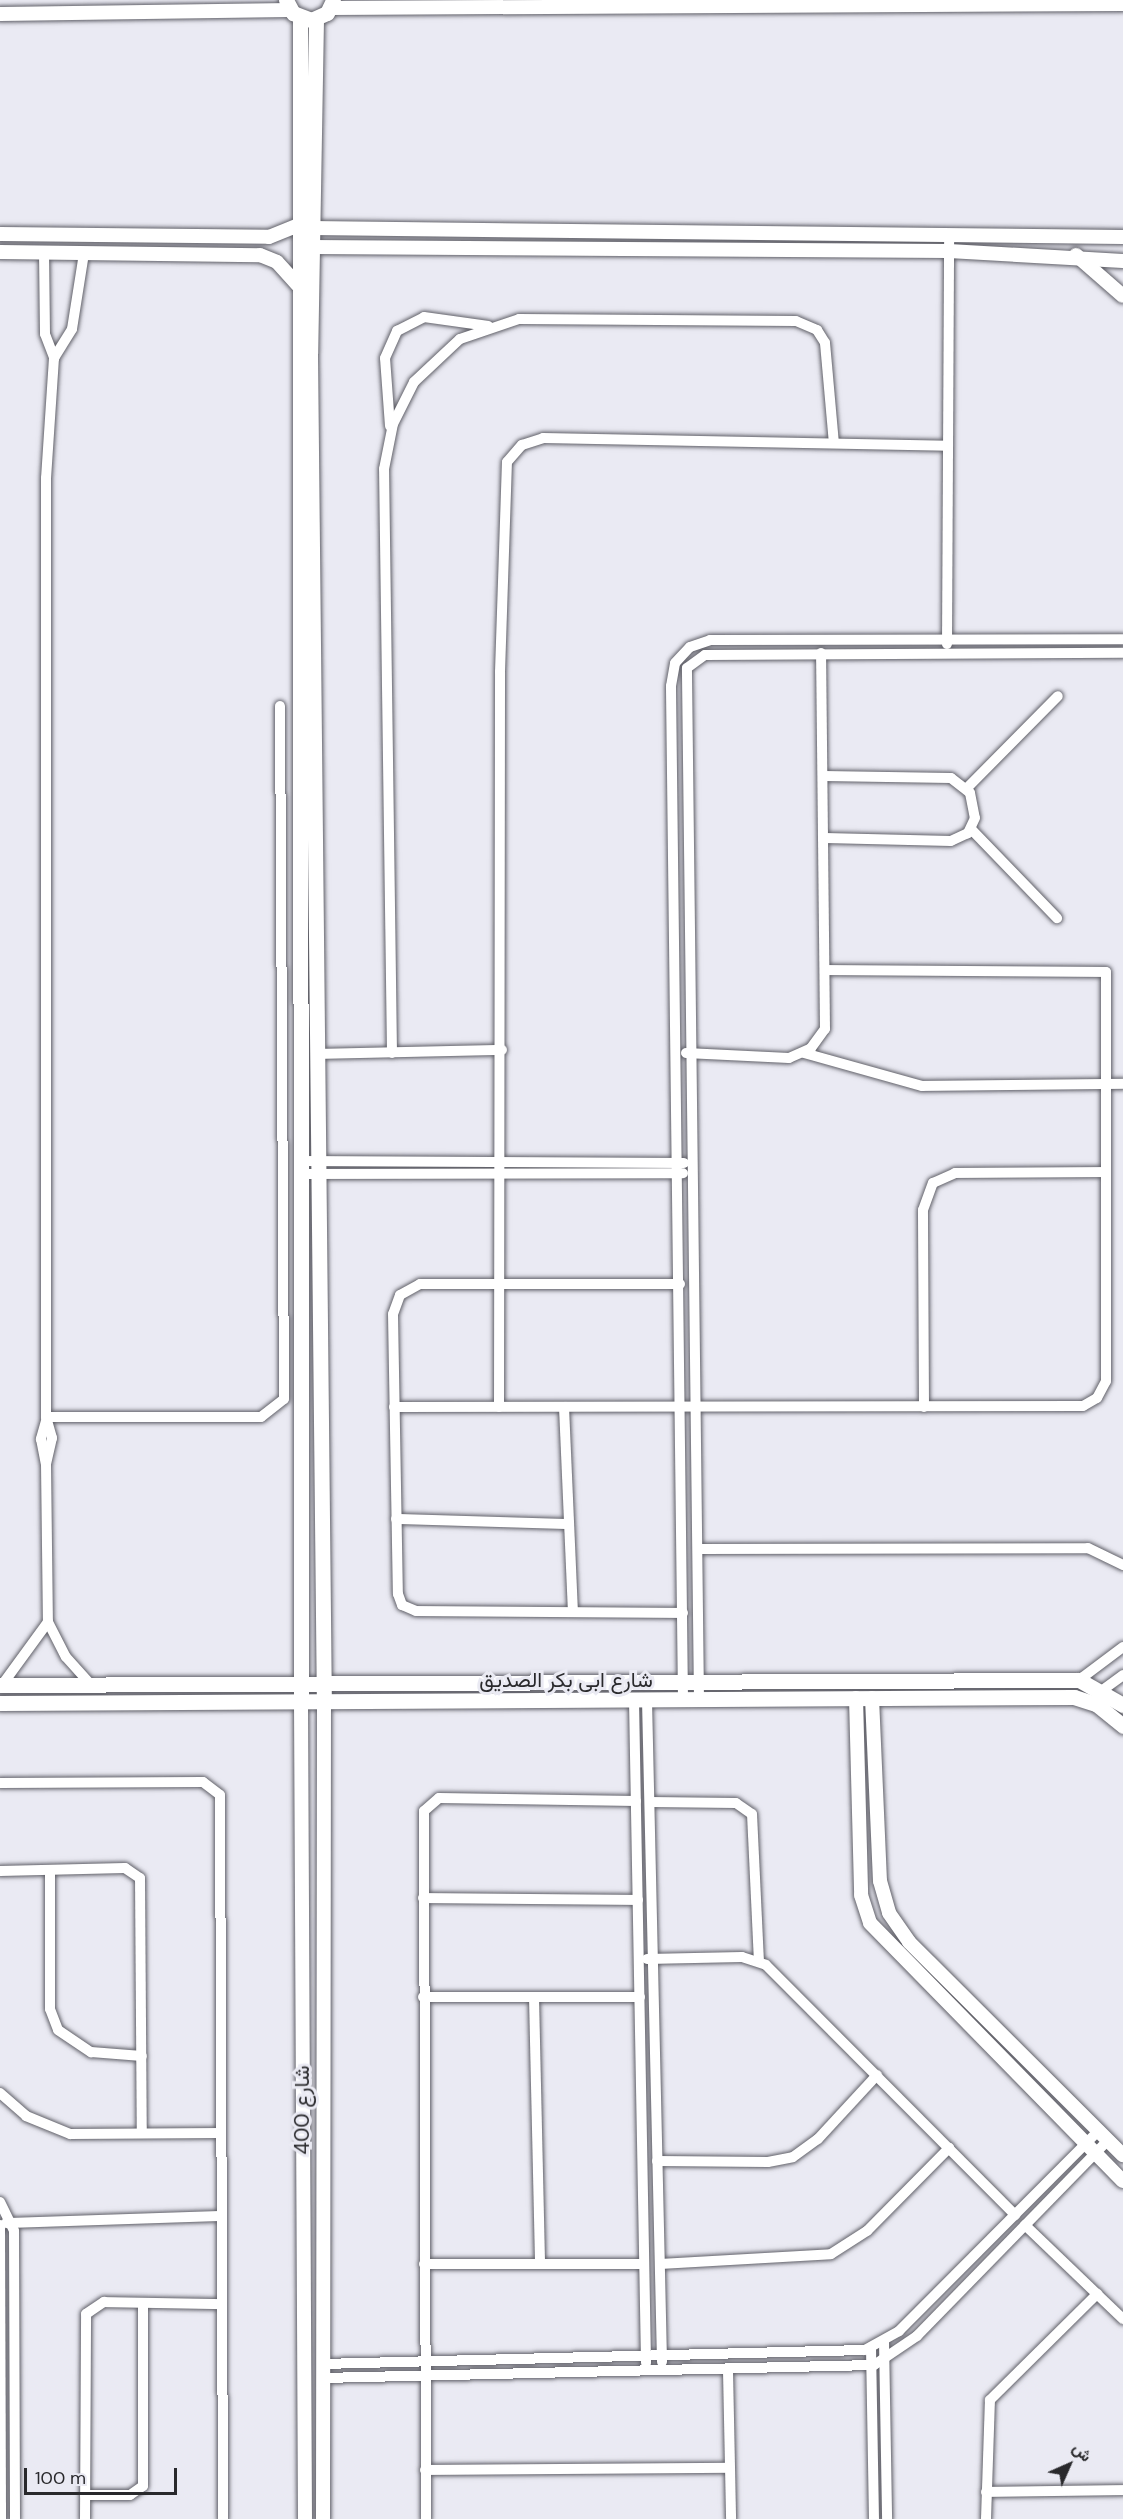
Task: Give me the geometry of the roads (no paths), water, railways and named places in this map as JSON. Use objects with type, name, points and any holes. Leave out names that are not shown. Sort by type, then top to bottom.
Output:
[{"type":"main road","points":[[324,1702],[320,1054],[304,353],[298,285],[305,226],[308,125],[316,19],[332,4]]},
{"type":"main road","points":[[292,9],[316,19]]},
{"type":"main road","points":[[292,9],[308,125]]},
{"type":"main road","points":[[301,1702],[300,1167],[304,353],[311,248],[305,226]]},
{"type":"main road","name":"شارع ابى بكر الصديق","points":[[1,1685],[1079,1680],[1104,1689],[1123,1705]]},
{"type":"main road","name":"شارع ابى بكر الصديق","points":[[0,1703],[1074,1697],[1096,1704],[1123,1726]]},
{"type":"street","points":[[332,4],[1123,4]]},
{"type":"street","points":[[0,14],[292,9]]},
{"type":"street","points":[[0,234],[261,237],[286,234],[305,226],[949,244],[1121,262]]},
{"type":"street","points":[[1050,236],[1077,256],[1123,297]]},
{"type":"street","points":[[311,248],[949,244],[1050,236],[1123,237]]},
{"type":"street","points":[[1092,236],[1121,262]]},
{"type":"street","points":[[260,255],[261,237]]},
{"type":"street","points":[[947,653],[949,244]]},
{"type":"street","points":[[0,252],[260,255],[277,262],[298,285]]},
{"type":"street","points":[[44,252],[45,334],[54,358],[46,478],[46,1419],[41,1438],[46,1464],[48,1622],[66,1657],[91,1685]]},
{"type":"street","points":[[54,358],[72,329],[84,253]]},
{"type":"street","points":[[391,432],[385,358],[397,331],[432,316],[488,326]]},
{"type":"street","points":[[392,1053],[384,469],[391,432],[405,395],[424,370],[460,339],[488,326],[537,317],[803,322],[825,343],[834,443]]},
{"type":"street","points":[[499,1407],[502,1050],[500,672],[507,462],[522,445],[543,438],[948,446]]},
{"type":"street","points":[[1106,639],[1106,653]]},
{"type":"street","points":[[683,1700],[678,1053],[670,678],[679,656],[710,640],[1123,639]]},
{"type":"street","points":[[804,1053],[827,1022],[821,653]]},
{"type":"street","points":[[699,1700],[693,1054],[686,673],[705,655],[1123,653]]},
{"type":"street","points":[[967,788],[1058,696]]},
{"type":"street","points":[[46,1419],[261,1417],[284,1399],[280,706]]},
{"type":"street","points":[[824,776],[945,777],[967,788],[974,804],[972,829],[1058,918]]},
{"type":"street","points":[[825,838],[951,841],[972,829]]},
{"type":"street","points":[[394,1407],[1083,1406],[1102,1391],[1108,1084],[1106,972],[826,970]]},
{"type":"street","points":[[320,1054],[502,1050]]},
{"type":"street","points":[[678,1053],[781,1059],[804,1053],[922,1086],[1123,1084]]},
{"type":"street","points":[[300,1167],[694,1168]]},
{"type":"street","points":[[924,1407],[923,1210],[933,1183],[955,1173],[1106,1172]]},
{"type":"street","points":[[680,1284],[420,1284],[400,1295],[393,1314],[398,1594],[406,1608],[682,1613]]},
{"type":"street","points":[[564,1407],[573,1612]]},
{"type":"street","points":[[396,1519],[569,1524]]},
{"type":"street","points":[[698,1549],[1088,1548],[1123,1565]]},
{"type":"street","points":[[1,1685],[48,1622]]},
{"type":"street","points":[[1079,1680],[1123,1647]]},
{"type":"street","points":[[1104,1689],[1123,1675]]},
{"type":"street","points":[[864,1698],[880,1881],[889,1913],[909,1942],[1123,2155]]},
{"type":"street","points":[[864,1698],[861,1895],[870,1923],[1123,2181]]},
{"type":"street","points":[[641,1700],[636,1801],[646,2372]]},
{"type":"street","points":[[641,1700],[650,1802],[662,2372]]},
{"type":"street","name":"شارع 400","points":[[301,1702],[305,2519]]},
{"type":"street","name":"شارع 400","points":[[323,2519],[324,1702]]},
{"type":"street","points":[[0,1783],[203,1782],[216,1789],[222,2216],[223,2519]]},
{"type":"street","points":[[426,2519],[423,1816],[435,1799],[636,1801]]},
{"type":"street","points":[[650,1802],[736,1803],[752,1814],[759,1961]]},
{"type":"street","points":[[0,1871],[125,1868],[140,1878],[142,2133]]},
{"type":"street","points":[[50,1870],[50,2000],[55,2024],[78,2048],[142,2056]]},
{"type":"street","points":[[423,1898],[638,1900]]},
{"type":"street","points":[[639,1959],[759,1961],[877,2075],[1015,2215]]},
{"type":"street","points":[[423,1997],[639,1997]]},
{"type":"street","points":[[534,1997],[540,2264]]},
{"type":"street","points":[[657,2161],[768,2162],[793,2157],[818,2139],[877,2075]]},
{"type":"street","points":[[0,2093],[26,2116],[60,2132],[221,2133]]},
{"type":"street","points":[[303,2378],[322,2371],[425,2362],[834,2354],[871,2348],[884,2341],[1015,2215],[1103,2135]]},
{"type":"street","points":[[660,2264],[831,2254],[859,2238],[949,2148]]},
{"type":"street","points":[[322,2371],[425,2376],[871,2366],[884,2361],[916,2336],[1025,2225],[1090,2148]]},
{"type":"street","points":[[0,2202],[12,2222],[15,2519]]},
{"type":"street","points":[[1,2519],[0,2224],[222,2216]]},
{"type":"street","points":[[1025,2225],[1123,2319]]},
{"type":"street","points":[[424,2264],[644,2264]]},
{"type":"street","points":[[986,2519],[986,2425],[994,2392],[1097,2294]]},
{"type":"street","points":[[85,2519],[87,2314],[97,2303],[222,2304]]},
{"type":"street","points":[[85,2495],[130,2495],[143,2486],[143,2303]]},
{"type":"street","points":[[884,2341],[887,2519]]},
{"type":"street","points":[[871,2348],[874,2519]]},
{"type":"street","points":[[728,2371],[731,2519]]},
{"type":"street","points":[[425,2470],[730,2468]]},
{"type":"street","points":[[986,2492],[1123,2490]]}]
